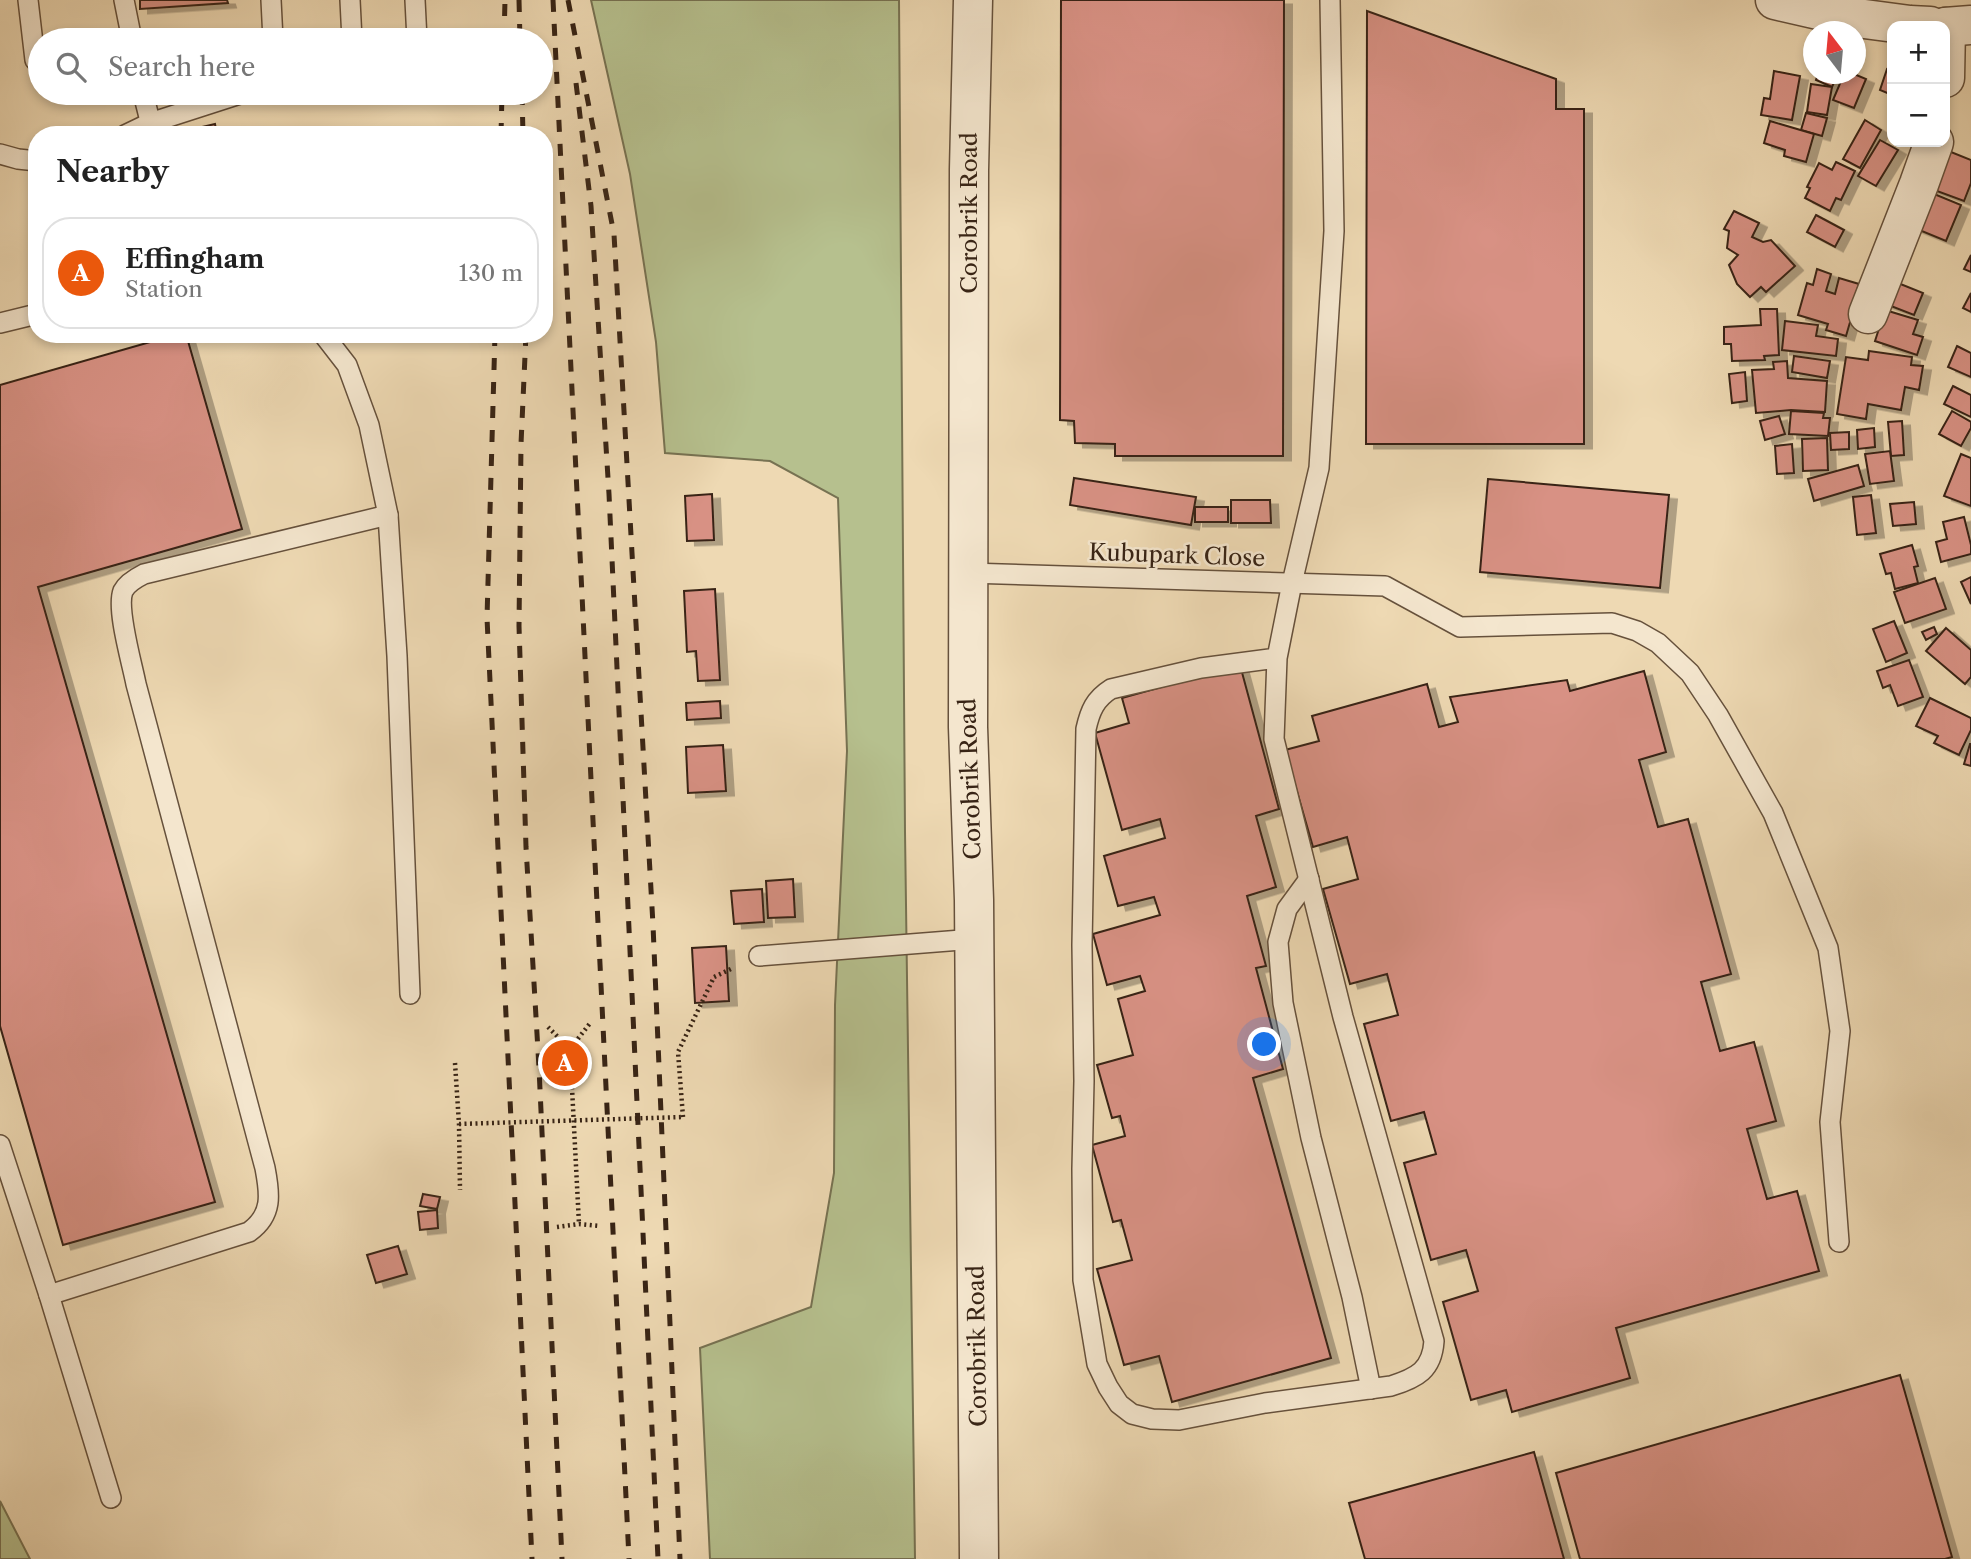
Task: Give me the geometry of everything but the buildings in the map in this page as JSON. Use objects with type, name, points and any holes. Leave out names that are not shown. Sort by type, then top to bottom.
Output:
[{"type":"street","name":"Corobrik Road","points":[[973,0],[969,170],[968,727],[974,939],[979,1559]]},
{"type":"street","points":[[1782,1],[1849,17],[1887,22]]},
{"type":"street","points":[[1868,314],[1932,147]]},
{"type":"lane","points":[[28,0],[31,28]]},
{"type":"lane","points":[[124,0],[130,28]]},
{"type":"lane","points":[[271,0],[272,28]]},
{"type":"lane","points":[[350,0],[351,28]]},
{"type":"lane","points":[[415,0],[416,28]]},
{"type":"lane","points":[[1277,658],[1201,668],[1119,687],[1099,698],[1090,712],[1086,729],[1082,945],[1083,1280],[1097,1364],[1108,1387],[1119,1404],[1132,1414],[1152,1419],[1179,1420],[1265,1403],[1391,1386],[1422,1372],[1433,1352],[1434,1340],[1343,1017],[1274,739],[1277,658],[1319,468],[1334,231],[1331,0]]},
{"type":"lane","points":[[147,105],[151,126]]},
{"type":"lane","points":[[160,126],[213,105]]},
{"type":"lane","points":[[0,154],[28,160]]},
{"type":"lane","points":[[0,323],[28,316]]},
{"type":"lane","points":[[330,343],[347,365],[369,425],[388,515],[397,656],[410,994]]},
{"type":"lane","points":[[49,1295],[249,1232],[258,1226],[265,1214],[270,1195],[136,684],[121,614],[124,590],[132,580],[144,574],[388,515]]},
{"type":"lane","name":"Kubupark Close","points":[[968,573],[1385,586],[1460,628],[1612,624],[1637,631],[1658,643],[1690,673],[1718,715],[1773,813],[1828,948],[1840,1031],[1830,1122],[1839,1242]]},
{"type":"lane","points":[[1309,879],[1287,909],[1278,942],[1283,1003],[1311,1138],[1352,1297],[1371,1389]]},
{"type":"lane","points":[[759,956],[974,939]]},
{"type":"lane","points":[[0,1145],[111,1498]]},
{"type":"path","points":[[459,1124],[684,1117],[678,1052],[714,977],[759,956]]},
{"type":"path","points":[[570,1049],[591,1022]]},
{"type":"path","points":[[548,1027],[570,1049],[579,1224]]},
{"type":"path","points":[[454,1063],[459,1124],[460,1190]]},
{"type":"path","points":[[557,1227],[579,1224],[600,1226]]},
{"type":"green space","points":[[591,0],[899,0],[905,832],[915,1559],[710,1559],[700,1348],[811,1307],[834,1173],[835,1005],[847,751],[838,498],[770,461],[665,453],[656,342],[630,174]]},
{"type":"green space","points":[[0,1501],[30,1559],[0,1559]]},
{"type":"railway","points":[[504,28],[505,0]]},
{"type":"railway","points":[[519,0],[520,28]]},
{"type":"railway","points":[[553,0],[629,1559]]},
{"type":"railway","points":[[568,0],[614,234],[653,925],[680,1559]]},
{"type":"railway","points":[[576,83],[591,206],[609,494],[658,1559]]},
{"type":"railway","points":[[501,126],[502,105]]},
{"type":"railway","points":[[522,105],[523,126]]},
{"type":"railway","points":[[495,343],[487,618],[532,1559]]},
{"type":"railway","points":[[526,343],[521,444],[519,626],[526,847],[562,1559]]},
{"type":"place","name":"Effingham","points":[[565,1063]]}]
